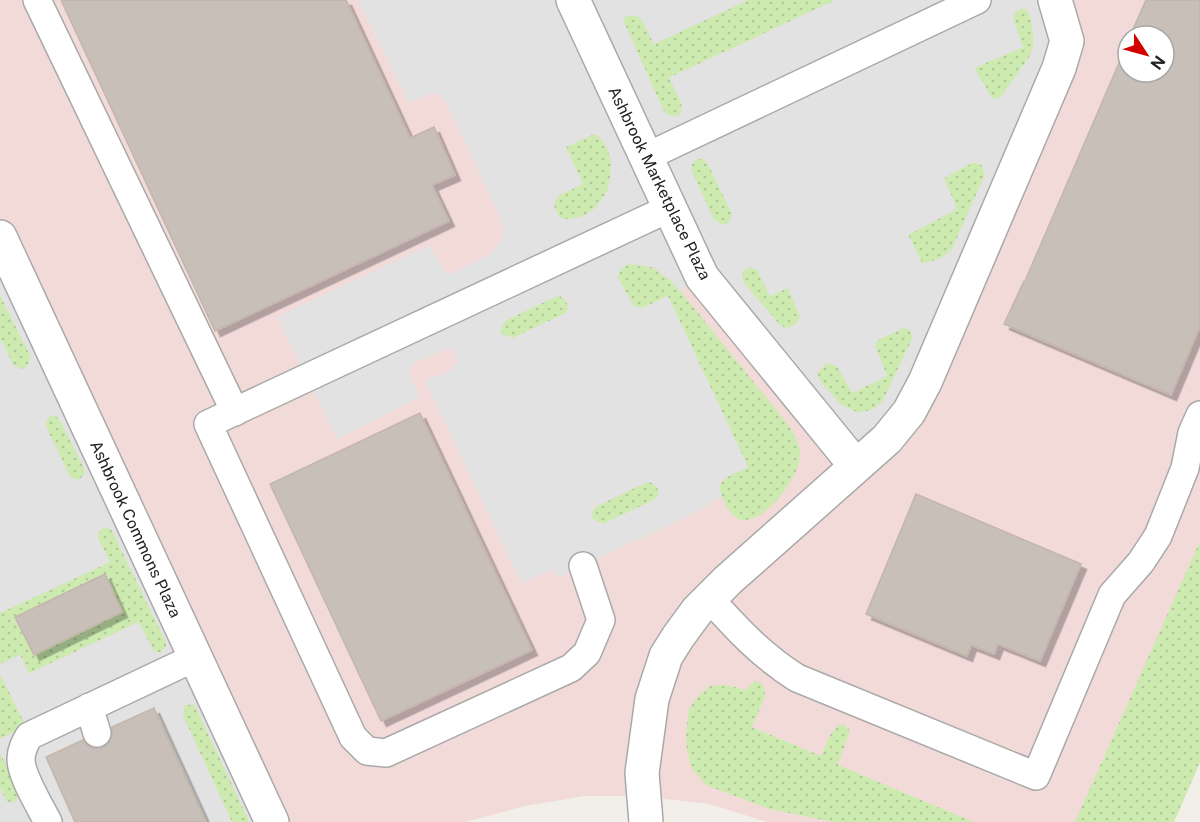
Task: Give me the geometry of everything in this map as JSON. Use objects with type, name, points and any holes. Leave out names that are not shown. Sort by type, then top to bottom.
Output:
[{"type":"street","name":"Ashbrook Marketplace Plaza","points":[[573,0],[702,277],[856,466]]},
{"type":"street","points":[[646,822],[642,774],[652,699],[666,656],[697,611],[887,439],[909,412],[925,382],[1059,68],[1067,41],[1055,0]]},
{"type":"street","name":"Ashbrook Commons Plaza","points":[[0,237],[272,822]]},
{"type":"lane","points":[[37,0],[235,412]]},
{"type":"lane","points":[[646,157],[977,0]]},
{"type":"lane","points":[[583,566],[601,620],[587,653],[571,668],[386,753],[367,751],[353,737],[208,424],[670,208]]},
{"type":"lane","points":[[710,599],[743,636],[772,663],[797,678],[1036,776],[1112,595],[1141,562],[1158,536],[1185,468],[1192,433],[1200,415]]},
{"type":"lane","points":[[48,822],[25,774],[21,760],[23,747],[29,736],[196,657]]},
{"type":"lane","points":[[89,707],[97,733]]},
{"type":"shaded area","points":[[0,0],[1200,0],[1200,762],[1174,822],[767,822],[709,804],[639,796],[585,796],[526,806],[465,822],[0,822]]},
{"type":"shaded area","points":[[358,0],[748,0],[654,44],[642,20],[637,16],[627,16],[623,20],[664,112],[673,117],[680,115],[682,104],[669,78],[836,0],[1055,0],[1067,41],[925,382],[856,466],[702,277],[680,291],[664,274],[652,267],[629,264],[622,268],[617,276],[634,307],[643,308],[668,296],[748,467],[720,482],[719,488],[722,496],[696,512],[560,577],[554,571],[548,571],[522,584],[425,381],[449,371],[454,366],[458,361],[453,350],[448,348],[412,364],[409,373],[420,397],[337,439],[277,317],[429,245],[445,272],[450,274],[492,253],[499,244],[504,231],[499,215],[445,100],[433,93],[409,103]],"holes":[[[1022,8],[1027,10],[1031,17],[1034,43],[1032,53],[1001,97],[995,99],[990,95],[974,68],[1023,47],[1013,18],[1015,12]],[[592,135],[597,135],[605,143],[610,156],[608,190],[596,208],[585,215],[573,219],[564,219],[559,216],[554,206],[558,196],[583,184],[566,147]],[[702,158],[708,164],[732,214],[728,224],[723,225],[714,220],[691,167],[693,162]],[[974,162],[982,165],[985,175],[952,249],[947,255],[928,263],[922,263],[908,235],[957,209],[944,178]],[[749,267],[757,270],[770,296],[788,288],[800,316],[796,325],[785,328],[780,325],[743,282],[742,272]],[[560,296],[565,299],[568,305],[564,314],[513,338],[503,335],[500,331],[505,321],[555,297]],[[903,328],[909,329],[913,337],[883,401],[876,408],[857,412],[841,405],[819,380],[817,373],[827,363],[838,367],[852,393],[887,376],[875,345],[878,340]],[[650,482],[656,485],[658,490],[659,495],[654,500],[603,524],[591,516],[595,507],[645,483]]]},
{"type":"shaded area","points":[[0,237],[272,822],[248,822],[193,704],[184,706],[183,716],[232,822],[206,822],[154,708],[46,757],[75,822],[0,822],[0,788],[6,801],[13,803],[19,797],[20,792],[0,753],[0,739],[26,726],[0,674],[0,664],[20,655],[29,674],[139,622],[153,650],[160,653],[166,647],[166,642],[108,527],[99,529],[98,538],[110,562],[0,613],[0,342],[2,341],[13,365],[18,369],[27,367],[31,357],[0,295]],"holes":[[[51,415],[56,416],[85,469],[84,475],[78,480],[70,477],[46,427],[45,421]]]},
{"type":"green space","points":[[748,0],[836,0],[670,77],[682,106],[678,116],[666,114],[623,20],[627,16],[637,15],[642,19],[654,44]]},
{"type":"green space","points":[[1022,8],[1027,10],[1032,23],[1033,47],[1016,78],[1001,98],[995,100],[974,68],[1023,47],[1013,18],[1015,12]]},
{"type":"green space","points":[[592,135],[597,135],[610,156],[610,180],[606,192],[600,203],[591,211],[580,217],[564,219],[554,206],[558,196],[566,147]]},
{"type":"green space","points":[[702,158],[708,164],[733,215],[728,224],[723,225],[714,220],[692,172],[693,163]]},
{"type":"green space","points":[[974,162],[982,165],[985,175],[952,249],[938,259],[922,263],[908,235],[957,209],[944,178]]},
{"type":"green space","points":[[629,264],[652,267],[674,283],[795,436],[800,453],[795,474],[779,498],[759,516],[748,520],[739,519],[726,506],[719,489],[723,480],[748,467],[667,296],[643,308],[634,307],[617,276],[622,268]]},
{"type":"green space","points":[[750,267],[757,270],[770,295],[788,288],[800,316],[796,325],[785,328],[780,326],[743,282],[742,272]]},
{"type":"green space","points":[[0,295],[31,357],[30,363],[23,369],[13,365],[0,342]]},
{"type":"green space","points":[[560,296],[568,305],[564,314],[513,338],[503,335],[500,331],[504,321]]},
{"type":"green space","points":[[903,328],[909,329],[913,337],[883,401],[869,411],[855,412],[836,400],[817,373],[827,363],[838,367],[852,393],[887,376],[874,345],[878,340]]},
{"type":"green space","points":[[51,415],[60,420],[85,470],[84,475],[78,480],[70,477],[46,427],[47,417]]},
{"type":"green space","points":[[650,482],[654,484],[659,493],[654,500],[603,524],[591,516],[595,507]]},
{"type":"green space","points":[[104,527],[112,530],[166,642],[166,647],[160,653],[153,650],[138,622],[28,674],[20,655],[0,664],[0,613],[109,562],[98,538],[98,533]]},
{"type":"green space","points":[[1200,541],[1200,762],[1174,822],[1075,822]]},
{"type":"green space","points":[[0,674],[26,726],[0,739]]},
{"type":"green space","points":[[756,680],[764,686],[765,697],[752,727],[821,756],[831,733],[843,724],[850,730],[838,765],[974,822],[834,822],[769,809],[706,785],[692,769],[687,751],[686,734],[689,709],[698,696],[710,686],[727,685],[746,690]]},
{"type":"green space","points":[[193,704],[196,708],[248,822],[232,822],[183,716],[184,706]]},
{"type":"green space","points":[[0,753],[20,792],[19,797],[13,803],[6,801],[0,788]]},
{"type":"building","points":[[61,0],[346,0],[410,138],[434,127],[455,175],[432,185],[449,221],[215,331]]},
{"type":"building","points":[[1146,0],[1200,0],[1200,326],[1171,395],[1004,324],[1025,281],[1116,70],[1116,84],[1176,84],[1176,24],[1135,24]]},
{"type":"building","points":[[420,413],[532,650],[381,721],[270,484]]},
{"type":"building","points":[[916,494],[1081,564],[1040,661],[998,644],[994,654],[971,645],[967,656],[866,614]]},
{"type":"building","points":[[105,574],[122,612],[34,655],[15,617]]},
{"type":"building","points":[[154,708],[206,822],[75,822],[46,757],[83,740],[93,748],[102,748],[112,737],[112,727]]}]
